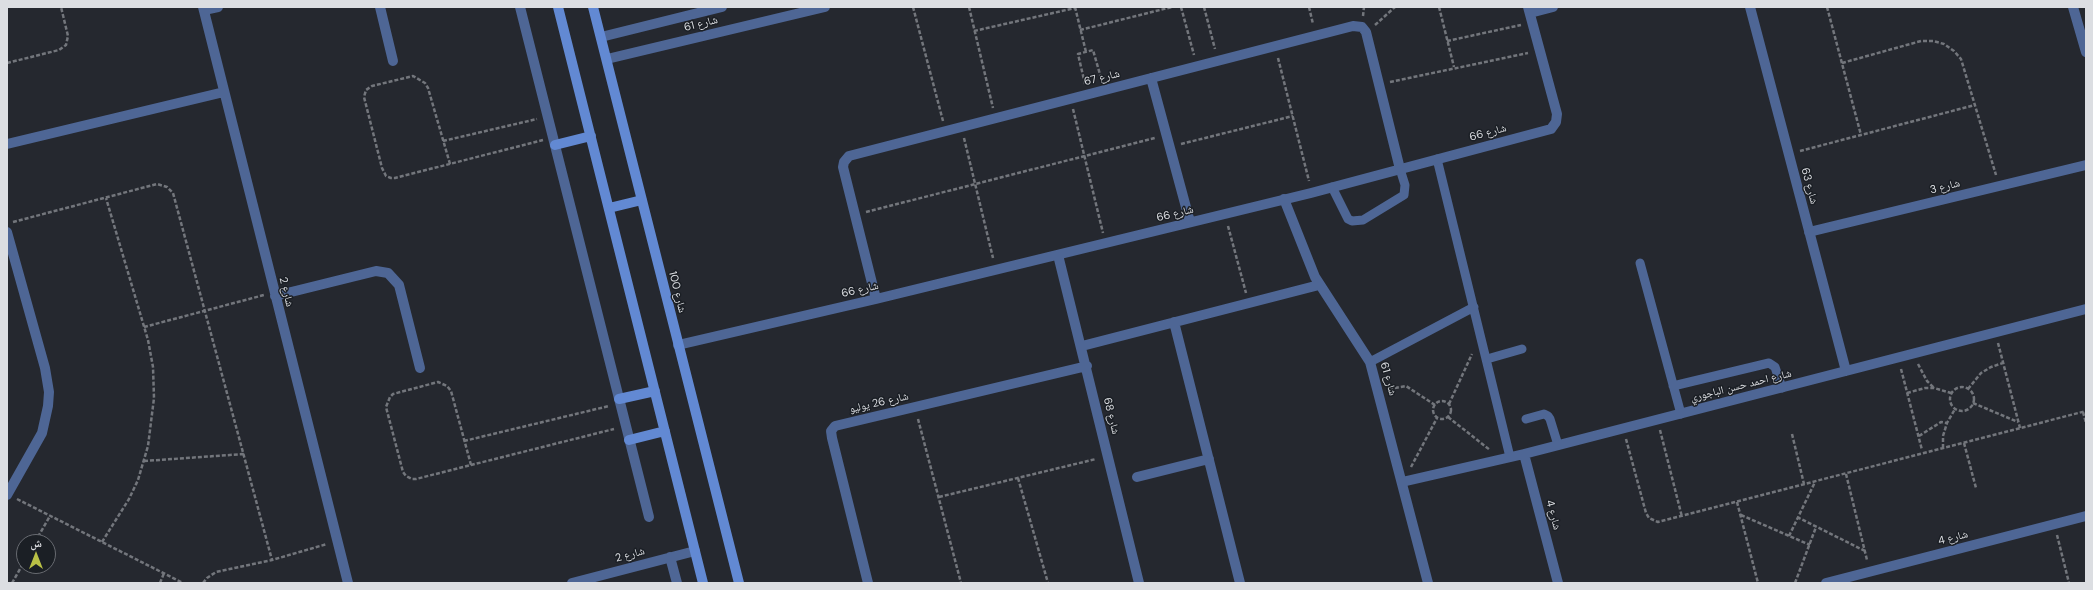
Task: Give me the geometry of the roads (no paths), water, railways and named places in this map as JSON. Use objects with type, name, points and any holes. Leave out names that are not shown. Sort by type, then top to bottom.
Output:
[{"type":"main road","points":[[558,7],[703,583]]},
{"type":"main road","name":"شارع 100","points":[[593,7],[739,583]]},
{"type":"main road","points":[[554,141],[591,136]]},
{"type":"main road","points":[[609,208],[642,200]]},
{"type":"main road","points":[[620,401],[655,391]]},
{"type":"main road","points":[[630,440],[665,431]]},
{"type":"street","points":[[203,9],[218,7]]},
{"type":"street","points":[[380,7],[393,61]]},
{"type":"street","points":[[520,7],[649,517]]},
{"type":"street","name":"شارع 61","points":[[601,37],[722,7]]},
{"type":"street","name":"شارع 61","points":[[607,59],[825,7]]},
{"type":"street","points":[[1530,14],[1552,7]]},
{"type":"street","name":"شارع 63","points":[[1750,7],[1846,371]]},
{"type":"street","points":[[2073,7],[2086,52]]},
{"type":"street","name":"شارع 2","points":[[203,9],[336,541],[348,583]]},
{"type":"street","name":"شارع 66","points":[[678,345],[876,299],[1311,193],[1551,129],[1554,126],[1557,114],[1530,14]]},
{"type":"street","name":"شارع 67","points":[[876,299],[843,167],[846,159],[853,154],[1316,35],[1356,26],[1362,27],[1366,32],[1400,169]]},
{"type":"street","points":[[1152,78],[1190,222]]},
{"type":"street","points":[[7,144],[224,92]]},
{"type":"street","name":"شارع 3","points":[[1809,232],[2086,165]]},
{"type":"street","name":"شارع 61","points":[[1284,199],[1319,285],[1370,362],[1380,393],[1428,583]]},
{"type":"street","points":[[7,232],[45,368],[49,392],[48,406],[42,432],[7,494]]},
{"type":"street","name":"شارع 68","points":[[1058,255],[1087,366],[1139,583]]},
{"type":"street","points":[[275,294],[376,271],[388,273],[398,285],[420,368]]},
{"type":"street","points":[[1082,346],[1319,285]]},
{"type":"street","name":"شارع احمد حسن الباجوري","points":[[1402,482],[1524,454],[2086,309]]},
{"type":"street","points":[[1174,322],[1240,583]]},
{"type":"street","name":"شارع 26 يوليو","points":[[868,583],[831,431],[838,425],[1087,366]]},
{"type":"street","name":"شارع 4","points":[[1524,454],[1558,583]]},
{"type":"street","points":[[1137,477],[1209,459]]},
{"type":"street","name":"شارع 4","points":[[1826,583],[2086,516]]},
{"type":"street","name":"شارع 2","points":[[572,583],[695,551]]},
{"type":"street","points":[[670,558],[677,583]]},
{"type":"lane","points":[[1437,159],[1487,359],[1506,458]]},
{"type":"lane","points":[[1332,187],[1348,219],[1352,221],[1362,220],[1404,195],[1405,185],[1400,169]]},
{"type":"lane","points":[[1640,263],[1681,414]]},
{"type":"lane","points":[[1370,362],[1474,307]]},
{"type":"lane","points":[[1487,359],[1522,349]]},
{"type":"lane","points":[[1674,386],[1770,363],[1775,367],[1782,388]]},
{"type":"lane","points":[[1526,418],[1544,414],[1548,416],[1550,418],[1558,445]]}]
